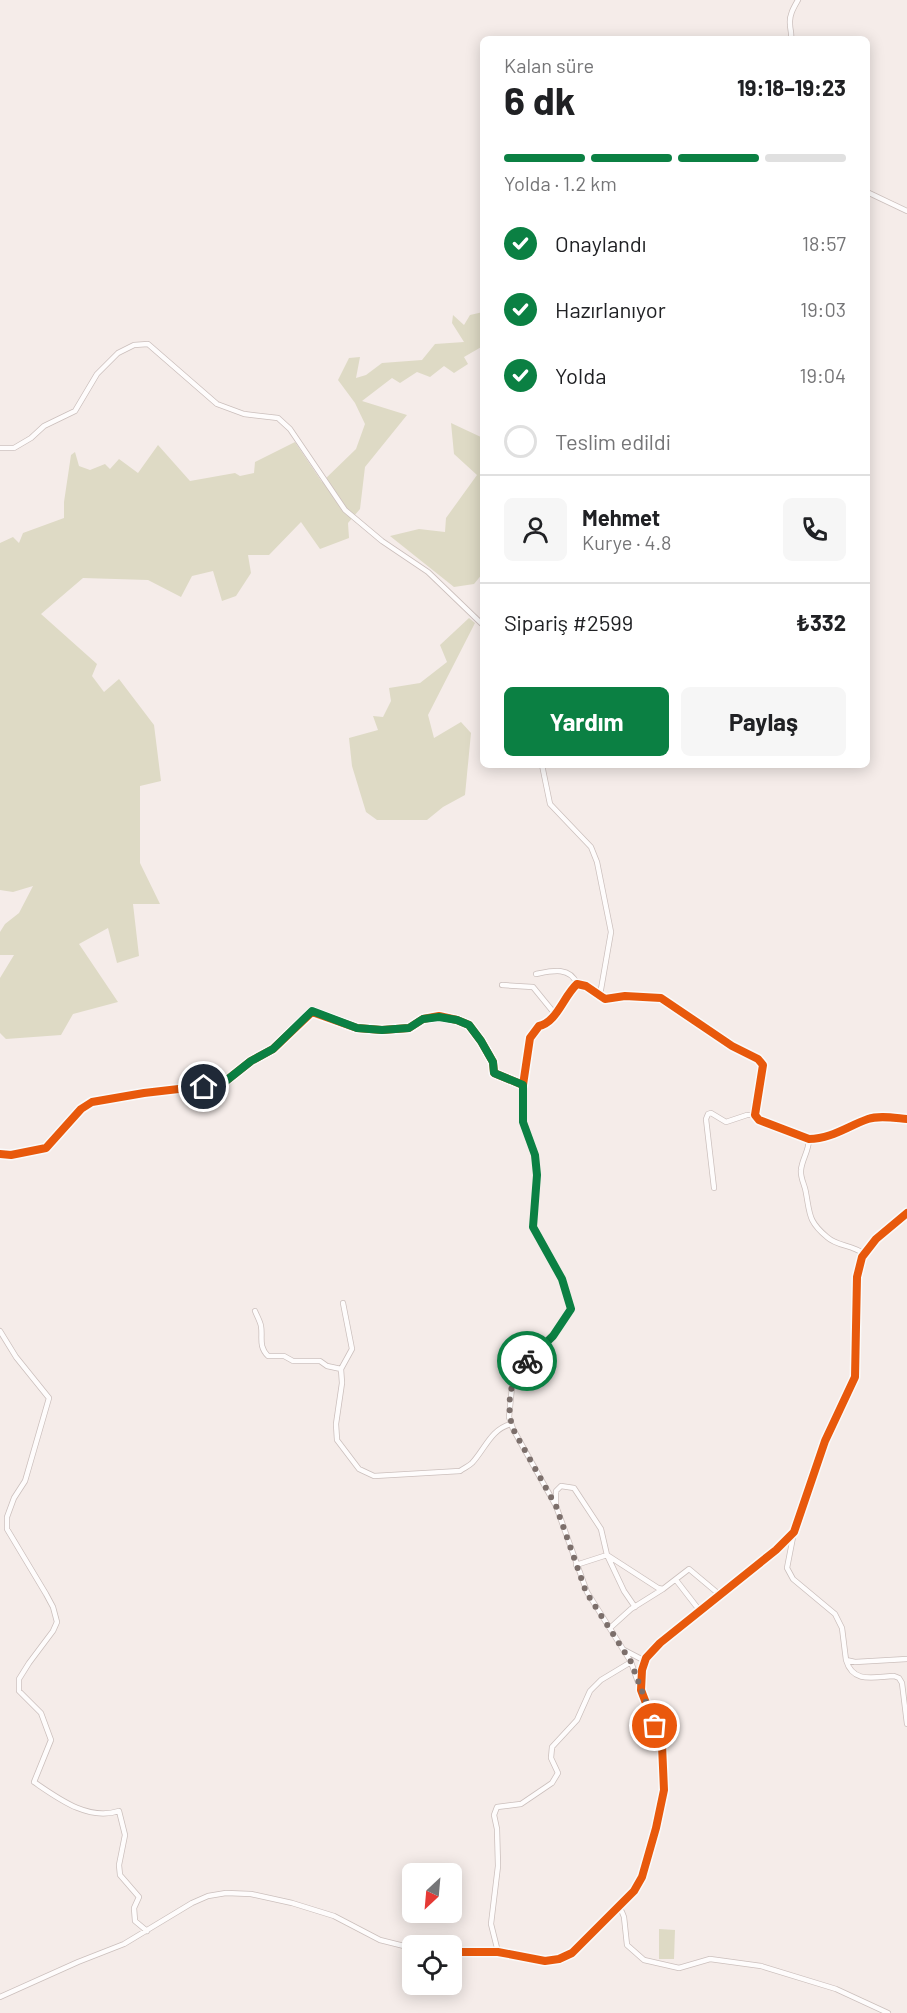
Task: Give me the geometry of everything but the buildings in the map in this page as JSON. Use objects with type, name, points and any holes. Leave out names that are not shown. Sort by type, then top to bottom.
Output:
[{"type":"street","points":[[791,36],[790,17],[798,0]]},
{"type":"street","points":[[870,193],[907,211]]},
{"type":"street","points":[[0,448],[14,448],[32,438],[44,426],[75,411],[97,374],[118,353],[134,345],[148,344],[217,404],[244,414],[278,418],[290,429],[345,510],[382,541],[428,572],[480,622]]},
{"type":"street","points":[[543,768],[550,804],[591,847],[597,862],[611,932],[600,995]]},
{"type":"street","points":[[536,974],[557,970],[569,973],[577,984]]},
{"type":"street","points":[[577,984],[586,986],[605,999],[625,996],[661,998],[732,1046],[759,1059],[763,1065],[755,1115],[759,1120],[809,1139],[835,1134],[870,1118],[907,1119]]},
{"type":"street","points":[[462,1952],[498,1952],[545,1961],[559,1959],[572,1953],[634,1891],[642,1877],[664,1790],[662,1745],[631,1662],[586,1592],[556,1506],[509,1418],[512,1387],[518,1369],[553,1336],[571,1309],[562,1279],[533,1227],[537,1175],[535,1155],[523,1122],[523,1085],[530,1038],[539,1026],[546,1025],[556,1014],[568,992],[577,984]]},
{"type":"street","points":[[502,986],[533,987],[556,1014]]},
{"type":"street","points":[[0,1154],[11,1155],[46,1148],[81,1109],[92,1102],[222,1084],[251,1061],[273,1049],[312,1011],[357,1028],[382,1030],[409,1028],[423,1019],[439,1017],[457,1020],[469,1025],[481,1041],[493,1062],[494,1073],[523,1085]]},
{"type":"street","points":[[714,1188],[706,1119],[708,1114],[711,1113],[726,1122],[747,1115],[755,1115]]},
{"type":"street","points":[[809,1139],[809,1148],[801,1167],[801,1174],[811,1219],[826,1237],[839,1245],[856,1248],[864,1254]]},
{"type":"street","points":[[907,1213],[876,1239],[864,1254],[857,1277],[855,1377],[825,1441],[794,1532],[787,1568],[793,1579],[835,1614],[842,1628],[846,1660],[850,1671],[859,1677],[894,1676],[899,1678],[902,1683],[907,1724]]},
{"type":"street","points":[[343,1302],[352,1349],[340,1369],[342,1383],[337,1417],[337,1440],[359,1469],[374,1476],[460,1471],[472,1464],[494,1434],[504,1425],[511,1424]]},
{"type":"street","points":[[255,1311],[262,1329],[260,1336],[264,1352],[268,1356],[284,1356],[293,1361],[320,1361],[327,1366],[340,1369]]},
{"type":"street","points":[[0,1331],[16,1357],[49,1398],[24,1481],[7,1517],[7,1529],[49,1600],[57,1622],[20,1678],[19,1691],[41,1713],[51,1740],[34,1782],[70,1806],[104,1815],[119,1811],[125,1835],[119,1865],[120,1875],[139,1897],[134,1908],[135,1921],[147,1931]]},
{"type":"street","points":[[556,1506],[556,1491],[561,1486],[574,1488],[579,1492],[601,1529],[607,1555],[624,1591],[635,1607]]},
{"type":"street","points":[[641,1690],[645,1661],[660,1642],[776,1550],[794,1532]]},
{"type":"street","points":[[576,1565],[607,1555],[663,1589]]},
{"type":"street","points":[[610,1628],[635,1607],[689,1569],[720,1595]]},
{"type":"street","points":[[676,1580],[700,1611]]},
{"type":"street","points":[[624,1650],[645,1661]]},
{"type":"street","points":[[846,1660],[855,1662],[907,1659]]},
{"type":"street","points":[[498,1952],[491,1924],[498,1866],[497,1829],[494,1815],[497,1807],[521,1804],[552,1783],[558,1773],[551,1758],[552,1747],[577,1720],[590,1691],[601,1680],[631,1662]]},
{"type":"street","points":[[0,1997],[124,1944],[192,1903],[208,1896],[226,1893],[251,1894],[292,1903],[334,1916],[380,1940],[402,1946]]},
{"type":"street","points":[[617,1909],[624,1917],[627,1946],[644,1960],[679,1968],[710,1959],[761,1965],[836,1989],[888,2013]]},
{"type":"shaded area","points":[[480,313],[480,348],[464,357],[468,364],[454,373],[444,366],[430,377],[417,372],[400,383],[392,378],[362,401],[407,415],[365,467],[360,509],[348,523],[349,538],[320,549],[301,522],[269,555],[248,555],[251,573],[236,596],[222,601],[213,571],[192,576],[181,597],[148,580],[83,578],[41,614],[97,664],[92,676],[104,692],[119,679],[154,725],[161,781],[140,786],[140,863],[160,904],[133,904],[139,956],[117,963],[108,928],[79,944],[118,1002],[73,1014],[61,1035],[6,1039],[0,1033],[0,978],[14,955],[0,955],[0,932],[5,924],[19,913],[33,886],[13,892],[0,890],[0,543],[13,537],[19,543],[23,533],[64,518],[71,455],[75,452],[79,466],[90,470],[105,464],[110,469],[119,459],[138,473],[158,445],[190,481],[235,473],[240,476],[254,473],[255,462],[295,442],[322,482],[356,449],[365,424],[355,403],[338,380],[349,358],[360,357],[356,378],[366,375],[382,363],[422,360],[435,344],[464,342],[452,323],[453,315],[464,325],[470,315]]},
{"type":"shaded area","points":[[451,423],[480,437],[480,577],[474,584],[454,587],[390,536],[419,529],[445,532],[446,518],[477,475],[454,454]]},
{"type":"shaded area","points":[[469,618],[475,623],[428,715],[434,738],[461,722],[471,733],[465,795],[443,807],[427,820],[377,820],[366,812],[352,766],[349,738],[378,730],[373,716],[383,717],[391,701],[389,688],[420,683],[447,662],[440,645]]},
{"type":"shaded area","points":[[659,1929],[675,1930],[674,1959],[659,1959]]},
{"type":"cycle path","points":[[0,1154],[11,1155],[46,1148],[81,1109],[92,1102],[222,1084],[251,1061],[273,1049],[312,1012],[357,1028],[382,1030],[409,1028],[423,1019],[439,1016],[457,1020],[469,1025],[481,1041],[493,1062],[494,1073],[523,1085],[530,1038],[539,1026],[551,1020],[577,984],[586,986],[605,999],[625,996],[661,998],[732,1046],[758,1059],[763,1065],[755,1115],[759,1120],[809,1139],[832,1135],[872,1118],[907,1119]]},
{"type":"cycle path","points":[[462,1952],[498,1952],[545,1961],[559,1959],[572,1953],[634,1891],[642,1877],[664,1790],[662,1745],[641,1690],[642,1670],[646,1658],[660,1643],[776,1550],[794,1532],[825,1441],[855,1377],[857,1277],[862,1257],[876,1239],[907,1213]]},
{"type":"way so far","points":[[527,1361],[518,1369],[512,1387],[509,1418],[556,1506],[586,1592],[631,1662],[655,1726]]},
{"type":"route","points":[[204,1087],[222,1084],[251,1061],[273,1049],[312,1011],[357,1028],[382,1030],[409,1028],[423,1019],[439,1017],[469,1025],[493,1062],[494,1073],[523,1085],[523,1122],[535,1155],[537,1175],[533,1227],[562,1279],[571,1309],[553,1336],[527,1361]]}]
